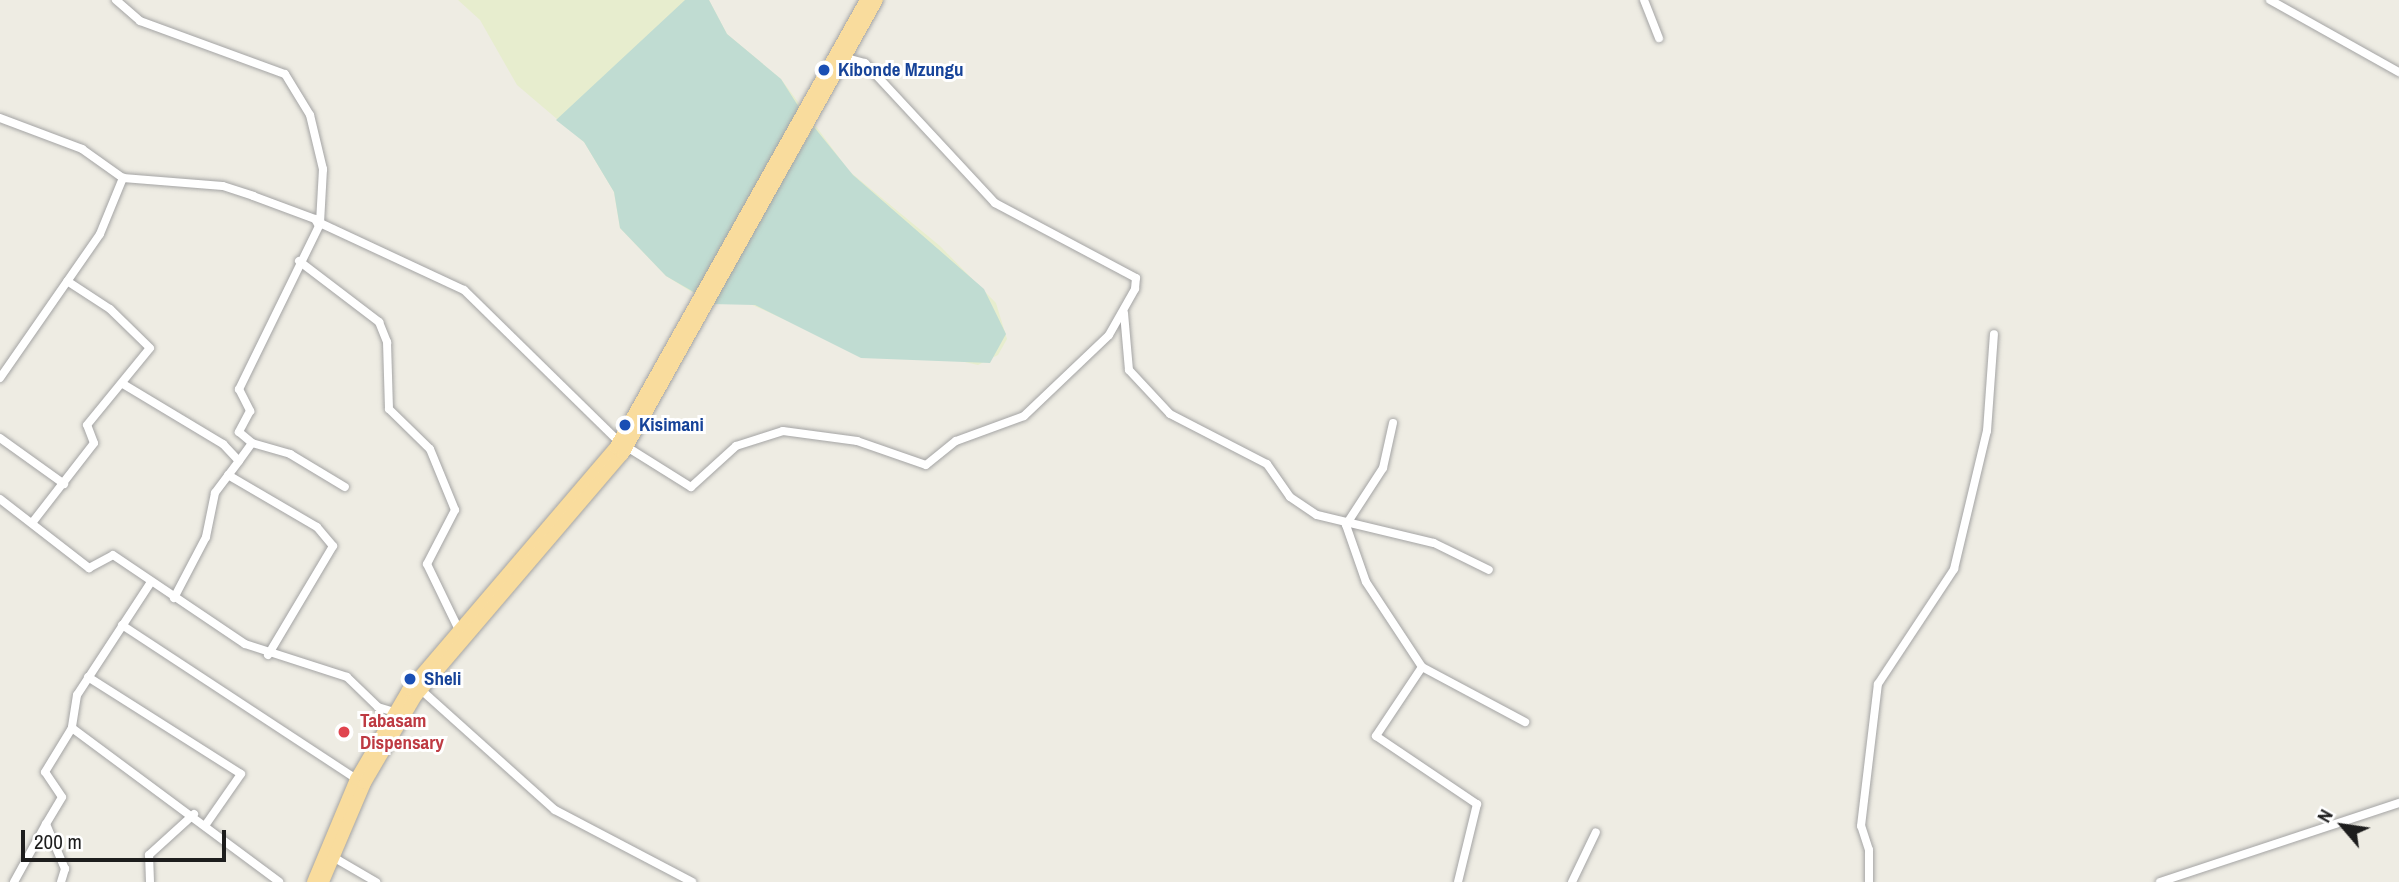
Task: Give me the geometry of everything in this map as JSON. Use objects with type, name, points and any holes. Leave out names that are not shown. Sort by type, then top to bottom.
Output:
[{"type":"main road","points":[[812,111],[866,0]]},
{"type":"main road","points":[[313,882],[356,779],[394,712],[623,445],[877,0]]},
{"type":"main road","points":[[323,882],[388,737],[418,686],[459,630],[623,445]]},
{"type":"street","points":[[116,0],[140,21],[285,74],[310,115],[326,191],[318,221],[239,389],[250,411],[239,432],[252,443],[290,454],[345,487]]},
{"type":"street","points":[[1644,0],[1659,38]]},
{"type":"street","points":[[2270,0],[2399,72]]},
{"type":"street","points":[[846,58],[865,63],[995,203],[1136,278],[1124,313],[1129,370],[1148,397],[1267,464],[1290,497],[1346,525],[1434,543],[1489,570]]},
{"type":"street","points":[[0,118],[82,149],[123,178],[223,186],[318,221],[464,290],[623,445],[691,487],[736,446],[783,431],[857,441],[926,465],[956,441],[1024,416],[1124,313]]},
{"type":"street","points":[[0,378],[100,234],[123,178]]},
{"type":"street","points":[[299,261],[379,322],[387,342],[389,409],[430,449],[455,510],[427,564],[459,630]]},
{"type":"street","points":[[32,523],[94,443],[87,425],[123,384],[150,345],[67,281]]},
{"type":"street","points":[[1869,882],[1870,850],[1861,826],[1878,684],[1954,569],[1987,430],[1994,334]]},
{"type":"street","points":[[123,384],[223,444],[239,461]]},
{"type":"street","points":[[1346,525],[1383,468],[1393,423]]},
{"type":"street","points":[[0,438],[64,484]]},
{"type":"street","points":[[174,598],[228,475],[252,443]]},
{"type":"street","points":[[228,475],[317,527],[333,545],[268,655]]},
{"type":"street","points":[[0,499],[89,568],[113,555],[174,598],[268,655],[347,677],[378,707],[394,712]]},
{"type":"street","points":[[1346,525],[1366,582],[1422,667],[1525,722]]},
{"type":"street","points":[[14,882],[62,797],[45,772],[72,728],[88,677],[151,582]]},
{"type":"street","points":[[122,625],[356,779]]},
{"type":"street","points":[[1422,667],[1376,736],[1477,804],[1458,882]]},
{"type":"street","points":[[88,677],[241,774],[207,823]]},
{"type":"street","points":[[418,686],[555,810],[692,882]]},
{"type":"street","points":[[72,728],[207,823],[279,882]]},
{"type":"street","points":[[2160,882],[2399,803]]},
{"type":"street","points":[[150,882],[149,855],[194,814]]},
{"type":"street","points":[[46,824],[65,869],[61,882]]},
{"type":"street","points":[[1572,882],[1597,832]]},
{"type":"street","points":[[333,857],[376,882]]},
{"type":"green space","points":[[458,0],[709,0],[727,34],[781,79],[849,171],[940,246],[996,303],[1007,339],[998,355],[978,365],[939,356],[866,356],[748,303],[711,304],[666,276],[620,228],[614,192],[584,142],[517,85],[480,20]]},
{"type":"shaded area","name":"Kibonde Mzungu","points":[[685,0],[709,0],[727,34],[781,79],[802,112],[697,294],[666,276],[620,228],[614,192],[584,142],[556,120]]},
{"type":"shaded area","name":"Kibonde Mzungu","points":[[814,127],[853,175],[984,289],[1006,334],[990,363],[861,358],[755,305],[711,304]]},
{"type":"place","name":"Kibonde Mzungu","points":[[824,70]]},
{"type":"place","name":"Kisimani","points":[[625,425]]},
{"type":"place","name":"Sheli","points":[[410,679]]},
{"type":"place","name":"Tabasam Dispensary","points":[[344,732]]}]
